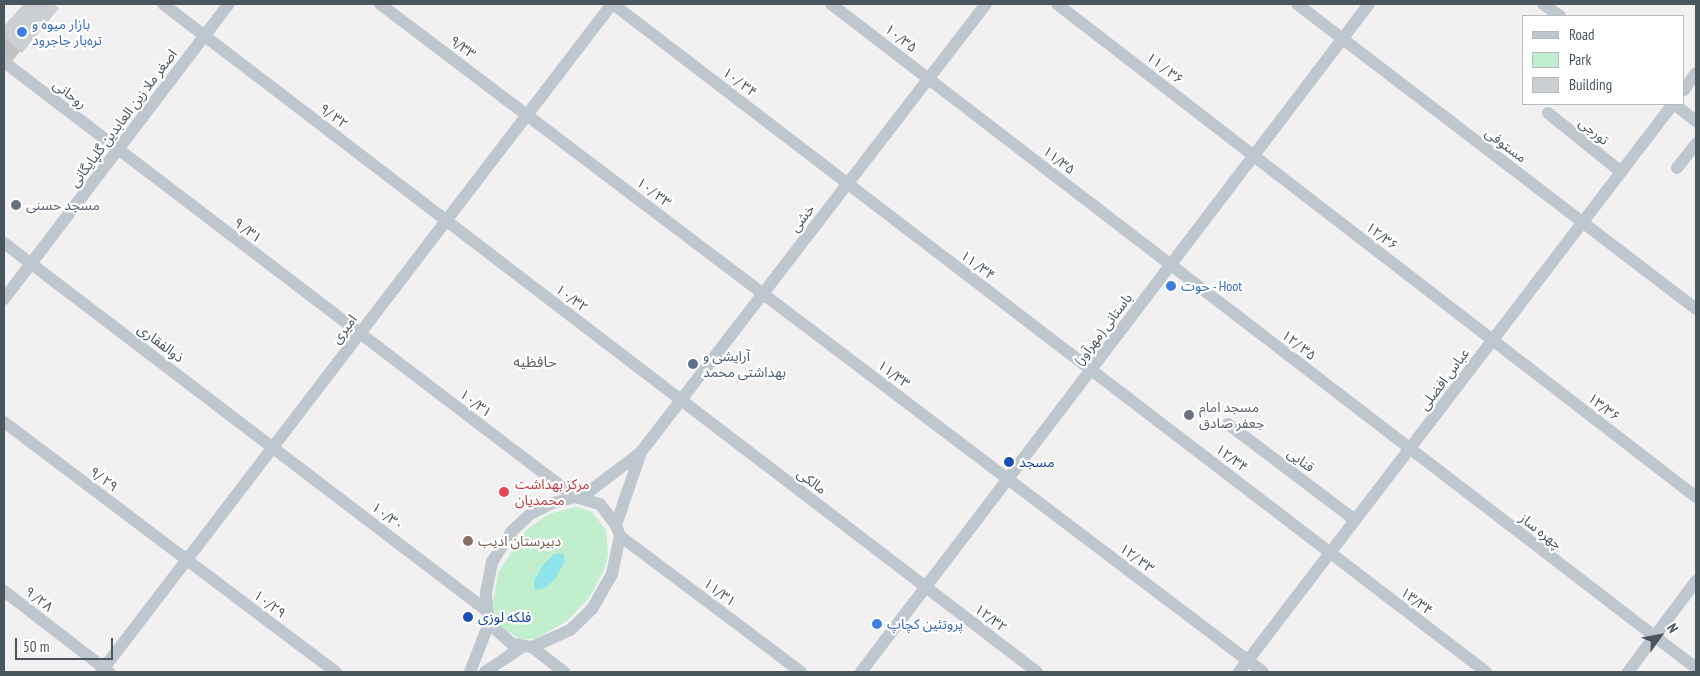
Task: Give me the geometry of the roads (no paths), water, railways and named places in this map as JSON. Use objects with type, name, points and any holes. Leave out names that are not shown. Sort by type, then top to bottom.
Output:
[{"type":"street","name":"۹/ ۳۲","points":[[162,4],[446,220]]},
{"type":"street","name":"اصغر ملا زین العابدین گلپایگانی","points":[[4,298],[229,4]]},
{"type":"street","name":"۹/۳۳","points":[[380,4],[527,115]]},
{"type":"street","name":"امیری","points":[[104,671],[272,447],[612,4]]},
{"type":"street","name":"۱۰/ ۳۴","points":[[612,4],[848,183]]},
{"type":"street","name":"۱۰/۳۵","points":[[831,4],[928,79]]},
{"type":"street","name":"خشی","points":[[578,497],[642,452],[680,400],[986,4]]},
{"type":"street","name":"۱۱ / ۳۶","points":[[1057,4],[1254,156]]},
{"type":"street","name":"مستوفی","points":[[1298,4],[1696,309]]},
{"type":"street","name":"باستانی (مهرآور)","points":[[861,672],[1370,4]]},
{"type":"street","points":[[1543,4],[1559,15]]},
{"type":"street","name":"روحانی","points":[[4,62],[118,150]]},
{"type":"street","points":[[1685,89],[1696,73]]},
{"type":"street","name":"۱۱/۳۵","points":[[928,79],[1171,265]]},
{"type":"street","name":"عباس افضلی","points":[[1239,672],[1672,105]]},
{"type":"street","points":[[1674,105],[1696,121]]},
{"type":"street","name":"تورجی","points":[[1548,113],[1621,172]]},
{"type":"street","name":"۱۰/ ۳۳","points":[[527,115],[763,293]]},
{"type":"street","points":[[1677,168],[1696,144]]},
{"type":"street","name":"۹ /۳۱","points":[[118,150],[360,334]]},
{"type":"street","name":"۱۲/۳۶","points":[[1254,156],[1493,340]]},
{"type":"street","name":"۱۱ /۳۴","points":[[848,183],[1091,370]]},
{"type":"street","name":"۱۰/۳۲","points":[[446,220],[680,400]]},
{"type":"street","name":"ذوالفقاری","points":[[4,243],[272,447]]},
{"type":"street","name":"۱۲/ ۳۵","points":[[1171,265],[1410,448]]},
{"type":"street","name":"۱۱/۳۳","points":[[763,293],[1008,479]]},
{"type":"street","name":"۱۰/۳۱","points":[[360,334],[578,497]]},
{"type":"street","name":"۱۳/۳۶","points":[[1493,340],[1696,497]]},
{"type":"street","name":"۱۲/۳۴","points":[[1091,370],[1330,553]]},
{"type":"street","name":"مالکی","points":[[680,400],[926,587]]},
{"type":"street","name":"۹/ ۲۹","points":[[4,422],[187,560]]},
{"type":"street","name":"قنایی","points":[[1228,424],[1355,520]]},
{"type":"street","name":"۱۰/۳۰","points":[[272,447],[486,610]]},
{"type":"street","name":"چهره ساز","points":[[1410,448],[1696,668]]},
{"type":"street","name":"خشی","points":[[618,530],[642,452]]},
{"type":"street","name":"۱۲/ ۳۳","points":[[1008,479],[1263,672]]},
{"type":"street","points":[[485,672],[527,647],[558,638],[592,609],[612,574],[618,530],[600,504],[578,497],[543,507],[512,531],[489,570],[486,610],[489,623],[503,639],[527,647],[564,672]]},
{"type":"street","name":"۱۱/۳۱","points":[[618,530],[802,672]]},
{"type":"street","name":"۱۳/۳۴","points":[[1330,553],[1486,672]]},
{"type":"street","name":"۱۰/۲۹","points":[[187,560],[336,672]]},
{"type":"street","points":[[1628,672],[1696,581]]},
{"type":"street","name":"۱۲/۳۲","points":[[926,587],[1037,672]]},
{"type":"street","name":"۹ /۲۸","points":[[4,591],[104,671]]},
{"type":"street","points":[[470,672],[489,623]]},
{"type":"water","points":[[563,553],[565,561],[556,578],[545,588],[535,590],[534,581],[542,566],[554,554]]},
{"type":"place","name":"بازار میوه و تره‌بار جاجرود","points":[[22,32]]},
{"type":"place","name":"مسجد حسنی","points":[[16,205]]},
{"type":"place","name":"حوت - Hoot","points":[[1171,286]]},
{"type":"place","name":"آرایشی و بهداشتی محمد","points":[[693,364]]},
{"type":"place","name":"مسجد امام جعفر صادق","points":[[1189,415]]},
{"type":"place","name":"مسجد","points":[[1009,462]]},
{"type":"place","name":"مرکز بهداشت محمدیان","points":[[504,492]]},
{"type":"place","name":"دبیرستان ادیب","points":[[468,541]]},
{"type":"place","name":"فلکه لوزی","points":[[468,617]]},
{"type":"place","name":"پروتئین کچاپ","points":[[877,624]]},
{"type":"district","name":"حافظیه","points":[[535,362]]}]
